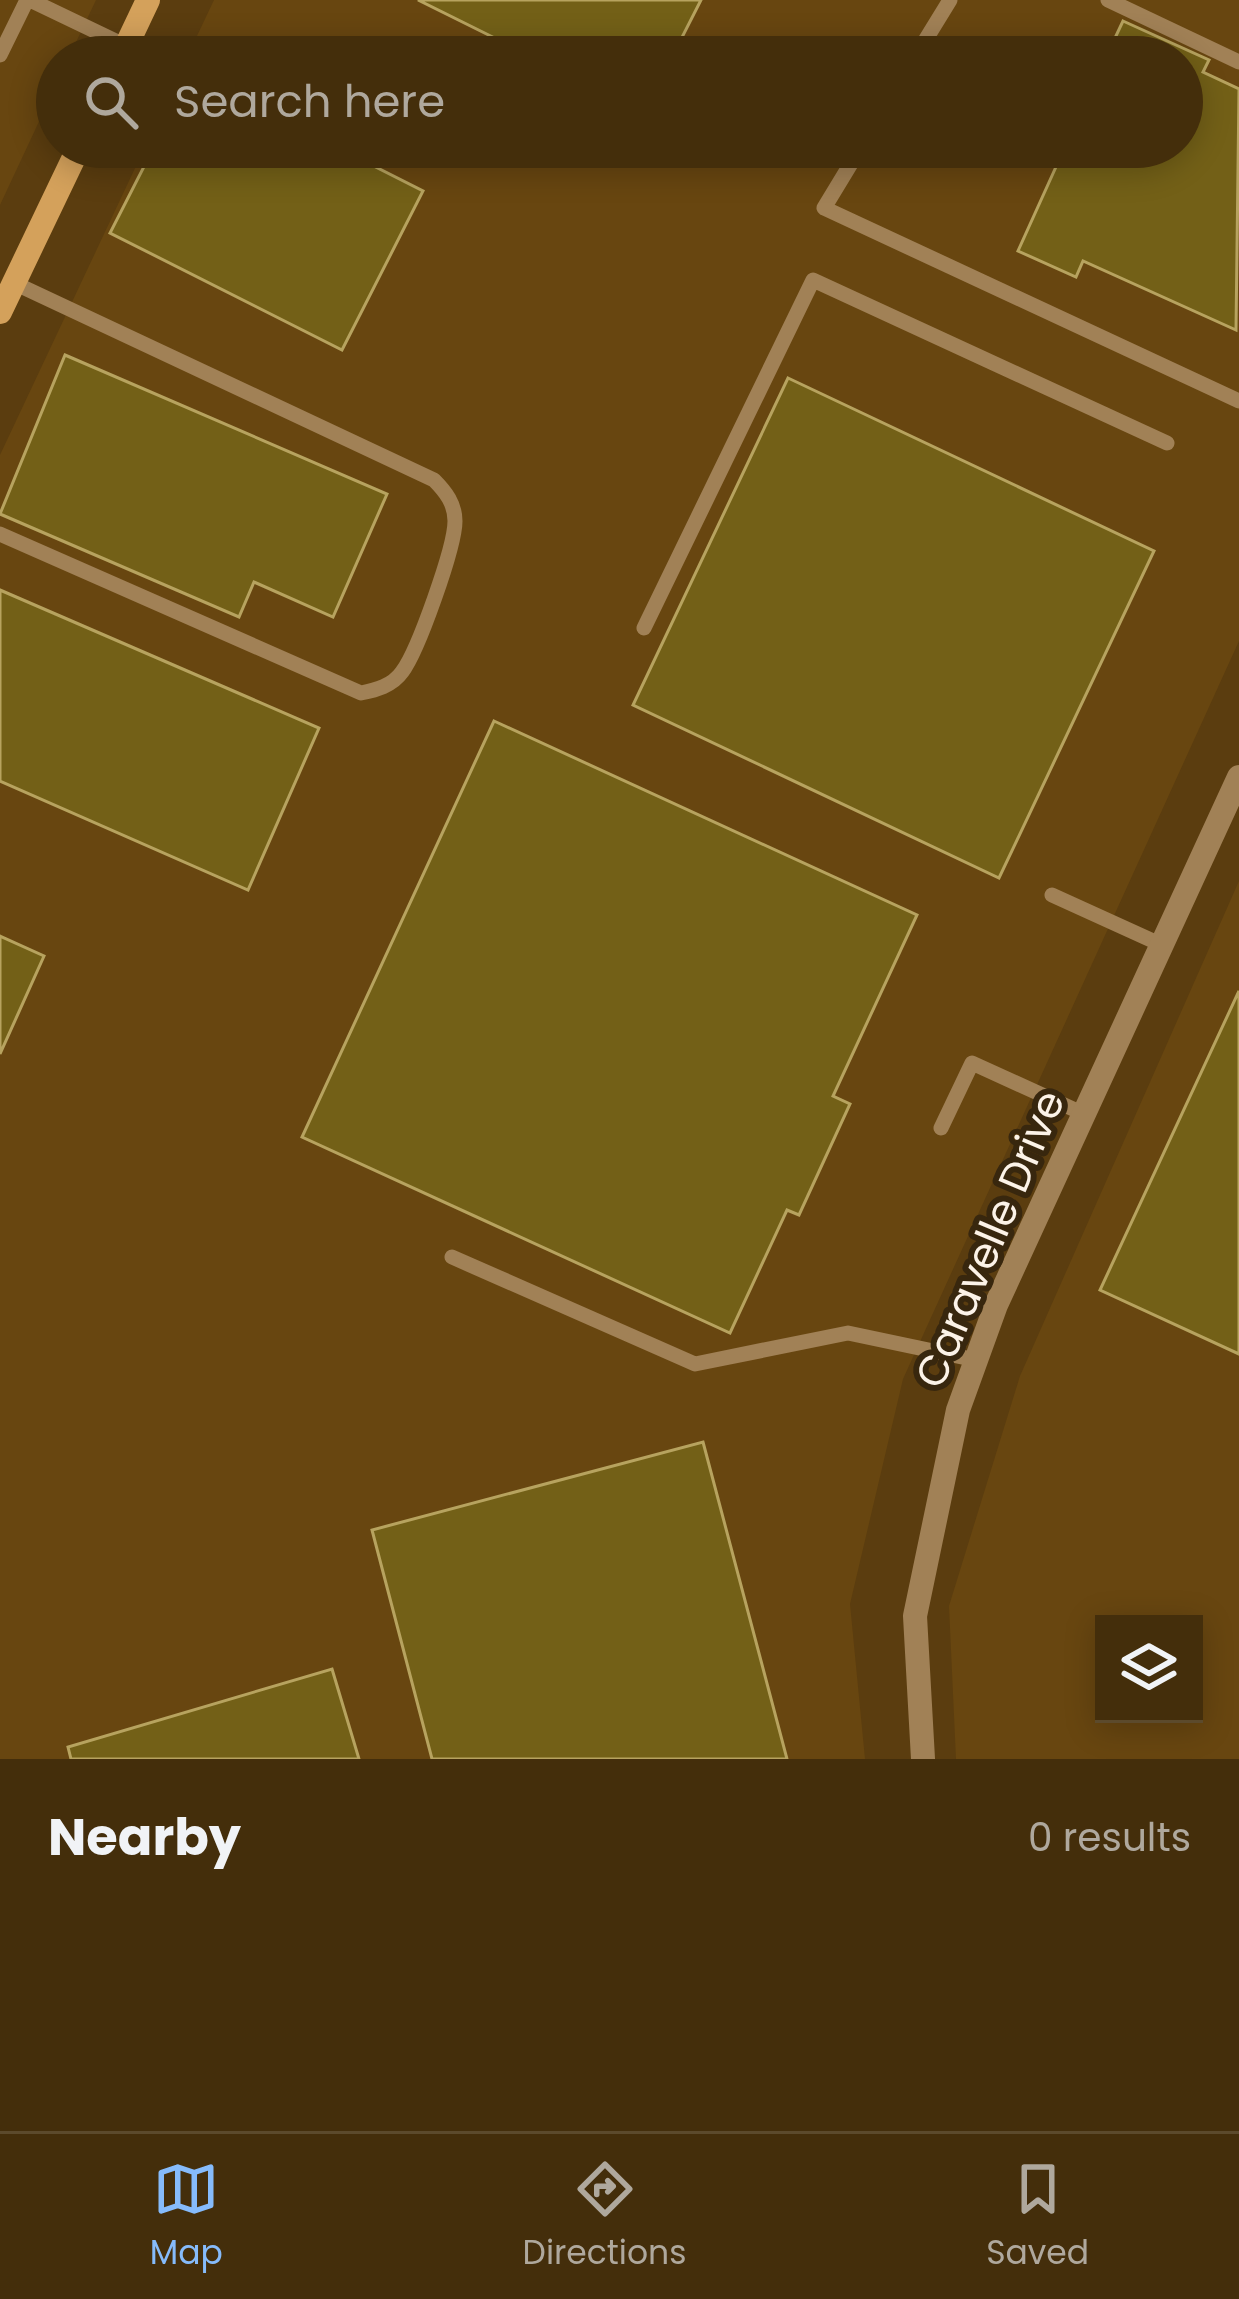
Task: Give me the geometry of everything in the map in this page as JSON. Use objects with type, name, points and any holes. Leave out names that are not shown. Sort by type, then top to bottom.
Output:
[{"type":"street","points":[[131,36],[148,0]]},
{"type":"street","points":[[0,312],[69,168]]},
{"type":"street","name":"Caravelle Drive","points":[[923,1759],[915,1616],[958,1410],[1084,1114],[1239,777]]},
{"type":"lane","points":[[0,55],[28,0],[96,36]]},
{"type":"lane","points":[[928,36],[950,0]]},
{"type":"lane","points":[[1108,0],[1184,36]]},
{"type":"lane","points":[[1203,45],[1239,62]]},
{"type":"lane","points":[[848,168],[824,208],[1239,401]]},
{"type":"lane","points":[[644,628],[813,280],[1167,443]]},
{"type":"lane","points":[[0,535],[361,692],[380,689],[401,673],[430,610],[455,521],[448,494],[434,480],[14,283]]},
{"type":"lane","points":[[1052,895],[1162,945]]},
{"type":"lane","points":[[941,1128],[972,1063],[1084,1114]]},
{"type":"lane","points":[[452,1257],[695,1364],[848,1333],[976,1360]]},
{"type":"shaded area","points":[[0,0],[96,0],[79,36],[36,36],[36,128],[0,205]]},
{"type":"shaded area","points":[[214,0],[1239,0],[1239,641],[903,1379],[850,1604],[865,1759],[0,1759],[0,455],[135,168],[1203,168],[1203,36],[197,36]]},
{"type":"shaded area","points":[[1239,881],[1239,1759],[956,1759],[949,1606],[1020,1376]]},
{"type":"building","points":[[418,0],[701,0],[683,36],[491,36]]},
{"type":"building","points":[[1123,21],[1156,36],[1116,36]]},
{"type":"building","points":[[1203,72],[1239,89],[1236,330],[1083,261],[1076,277],[1018,251],[1056,168],[1203,168]]},
{"type":"building","points":[[143,168],[378,168],[423,191],[342,350],[110,233]]},
{"type":"building","points":[[65,355],[387,494],[333,617],[254,582],[239,617],[0,514]]},
{"type":"building","points":[[788,378],[1154,551],[999,878],[633,705]]},
{"type":"building","points":[[0,590],[319,728],[248,890],[0,781]]},
{"type":"building","points":[[494,721],[917,915],[833,1096],[850,1104],[799,1215],[787,1210],[730,1333],[302,1137]]},
{"type":"building","points":[[0,936],[44,956],[0,1054]]},
{"type":"building","points":[[1239,991],[1239,1354],[1100,1290]]},
{"type":"building","points":[[703,1442],[787,1759],[432,1759],[372,1530]]},
{"type":"building","points":[[332,1669],[359,1759],[71,1759],[68,1747]]}]
